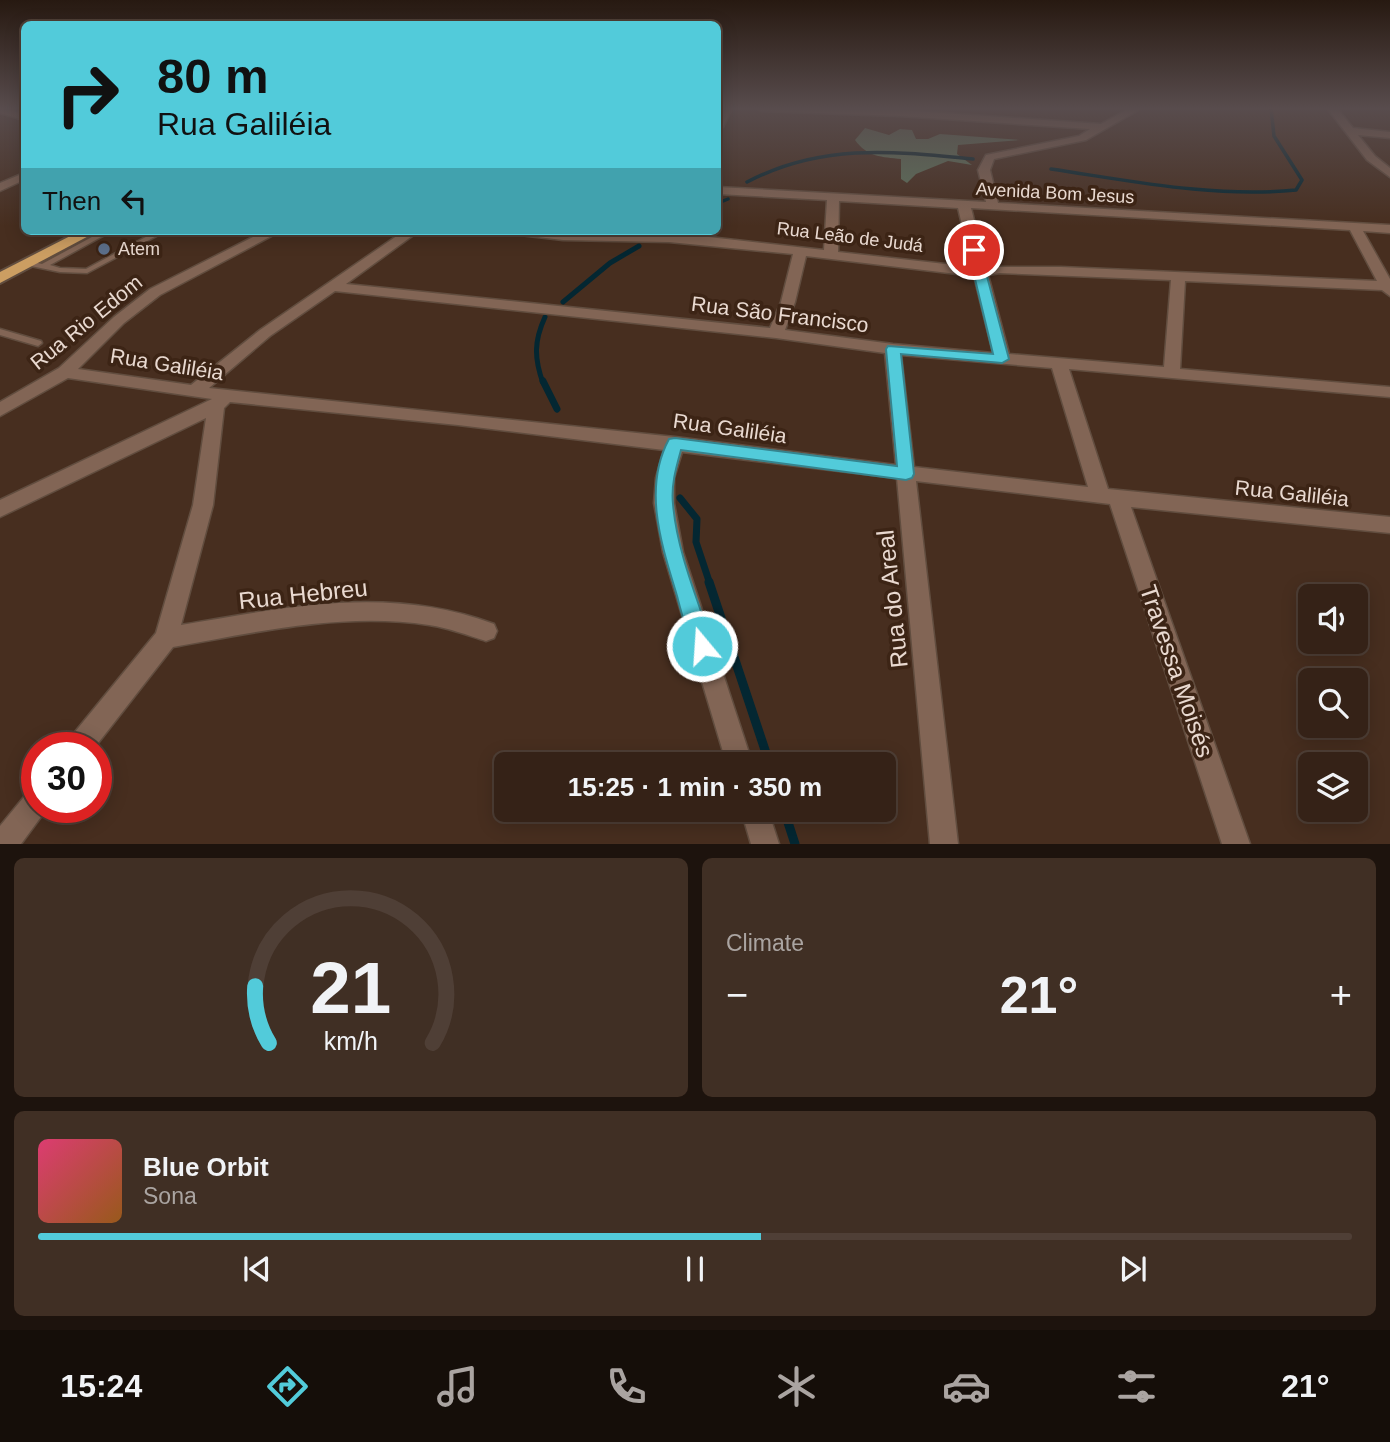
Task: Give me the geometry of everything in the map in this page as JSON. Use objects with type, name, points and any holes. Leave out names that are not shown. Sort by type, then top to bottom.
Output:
[{"type":"highway","points":[[0,264],[56,235]]},
{"type":"highway","points":[[0,278],[36,265],[85,235]]},
{"type":"street","points":[[993,207],[984,170],[989,157],[1041,147]]},
{"type":"street","points":[[1364,147],[1371,158],[1390,174]]},
{"type":"street","points":[[0,187],[21,177]]},
{"type":"street","name":"Avenida Bom Jesus","points":[[721,190],[1390,229]]},
{"type":"street","points":[[831,254],[832,198]]},
{"type":"street","points":[[964,206],[1002,359]]},
{"type":"street","points":[[1354,227],[1388,289]]},
{"type":"street","name":"Rua Rio Edom","points":[[0,410],[65,372],[119,320],[155,292],[267,235]]},
{"type":"street","points":[[194,391],[265,333],[407,235]]},
{"type":"street","name":"Rua Leão de Judá","points":[[553,235],[578,238],[674,238],[979,272],[1000,270],[1178,277],[1388,289]]},
{"type":"street","points":[[776,333],[788,302],[800,251]]},
{"type":"street","points":[[1172,375],[1178,277]]},
{"type":"street","name":"Rua São Francisco","points":[[333,287],[776,333],[893,349],[1390,392]]},
{"type":"street","name":"Rua do Areal","points":[[893,349],[944,844]]},
{"type":"street","name":"Travessa Moisés","points":[[1059,364],[1236,844]]},
{"type":"street","name":"Rua Galiléia","points":[[65,372],[194,391],[221,401],[675,443],[906,474],[1390,525]]},
{"type":"street","points":[[0,509],[221,401]]},
{"type":"street","points":[[91,732],[166,638],[198,529],[221,401]]},
{"type":"street","points":[[675,443],[665,478],[664,503],[671,541],[736,752]]},
{"type":"street","name":"Rua Hebreu","points":[[166,638],[310,615],[370,611],[430,615],[486,631]]},
{"type":"street","points":[[3,844],[21,821]]},
{"type":"street","points":[[758,822],[765,844]]},
{"type":"lane","points":[[36,265],[100,235]]},
{"type":"lane","points":[[36,265],[79,273],[87,271],[154,235]]},
{"type":"lane","points":[[0,332],[38,343]]},
{"type":"green space","points":[[862,147],[958,147],[957,154],[972,165],[948,161],[916,174],[907,183],[901,179],[901,159],[881,157]]},
{"type":"waterway","points":[[1051,169],[1204,190],[1296,190],[1302,180],[1281,147]]},
{"type":"waterway","points":[[747,182],[775,169],[830,155],[886,152],[973,159]]},
{"type":"waterway","points":[[721,202],[728,199]]},
{"type":"waterway","points":[[563,302],[610,263],[639,246]]},
{"type":"waterway","points":[[543,383],[537,350],[545,317]]},
{"type":"waterway","points":[[543,381],[557,409]]},
{"type":"waterway","points":[[680,498],[697,519],[696,542],[710,584]]},
{"type":"waterway","points":[[709,582],[766,752]]},
{"type":"waterway","points":[[788,822],[795,844]]},
{"type":"place","name":"Atem","points":[[104,249]]},
{"type":"route","points":[[702,646],[673,552],[664,503],[665,478],[675,443],[906,474],[893,349],[1002,359],[974,250]]}]
